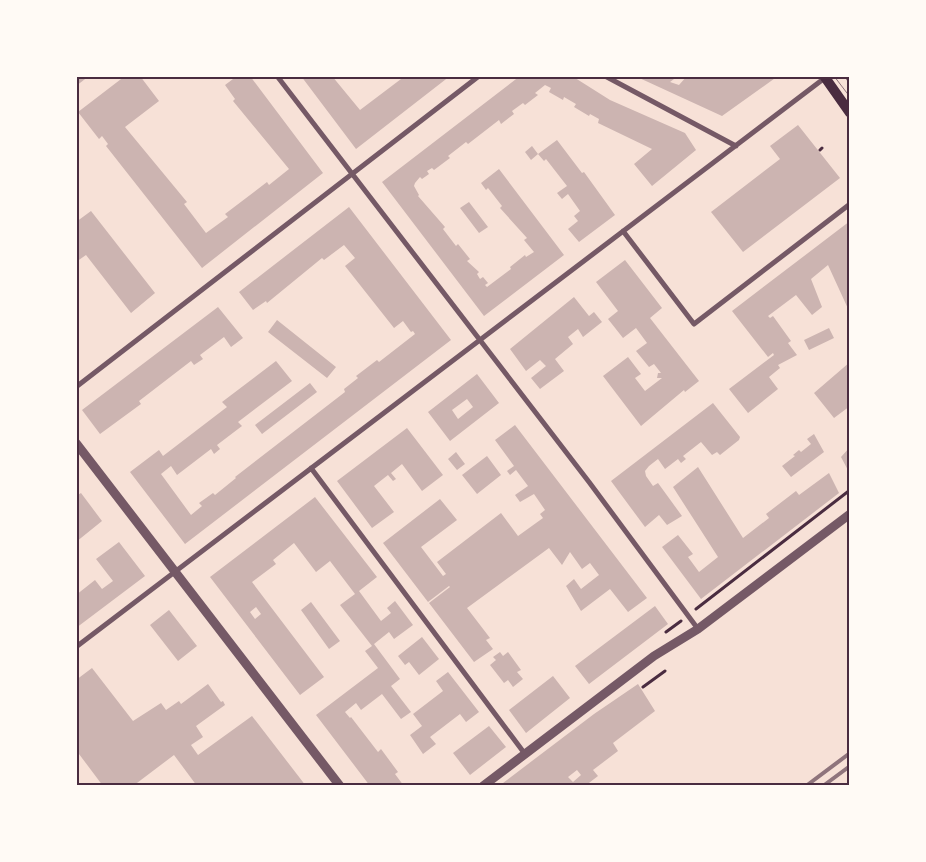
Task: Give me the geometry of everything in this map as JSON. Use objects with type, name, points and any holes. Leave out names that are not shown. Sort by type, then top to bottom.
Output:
[{"type":"main road","points":[[825,77],[850,113]]},
{"type":"street","points":[[277,76],[591,484],[698,629]]},
{"type":"street","points":[[76,387],[479,76]]},
{"type":"street","points":[[605,76],[736,146]]},
{"type":"street","points":[[76,647],[825,77]]},
{"type":"street","points":[[623,231],[694,324],[850,204]]},
{"type":"street","points":[[76,444],[340,786]]},
{"type":"street","points":[[311,468],[525,754]]},
{"type":"street","points":[[483,786],[654,656],[698,629],[850,514]]},
{"type":"path","points":[[698,608],[850,490]]},
{"type":"path","points":[[643,687],[665,671]]},
{"type":"building","points":[[76,76],[89,76],[76,86]]},
{"type":"building","points":[[125,76],[140,76],[159,101],[125,127],[187,202],[184,204],[206,233],[228,217],[225,214],[267,182],[269,185],[289,169],[233,101],[235,99],[225,85],[237,76],[250,76],[323,173],[202,268],[106,146],[108,144],[102,136],[99,139],[78,112]]},
{"type":"building","points":[[301,76],[332,76],[360,110],[405,76],[450,76],[356,149]]},
{"type":"building","points":[[520,76],[572,76],[610,100],[685,133],[696,150],[652,186],[634,164],[652,149],[598,123],[599,119],[590,114],[589,116],[574,107],[576,104],[564,97],[563,100],[549,92],[551,88],[545,85],[535,93],[538,95],[525,105],[523,103],[512,111],[514,114],[501,124],[499,120],[468,144],[466,142],[448,156],[450,158],[434,170],[432,168],[427,171],[429,174],[422,179],[420,177],[415,183],[414,186],[418,196],[445,227],[443,229],[456,246],[458,244],[470,259],[467,261],[479,272],[477,274],[480,279],[483,277],[488,283],[485,285],[487,287],[511,269],[510,267],[525,255],[526,257],[534,252],[524,240],[527,238],[500,208],[502,206],[488,188],[486,190],[481,183],[499,169],[564,255],[484,316],[382,182]]},
{"type":"building","points":[[635,76],[678,76],[670,82],[679,85],[687,76],[778,76],[722,116]]},
{"type":"building","points":[[798,125],[840,178],[743,252],[711,212],[780,159],[770,146]]},
{"type":"building","points":[[557,140],[582,173],[584,172],[615,215],[579,242],[568,229],[578,221],[574,216],[580,211],[568,194],[562,199],[557,193],[567,186],[546,159],[544,161],[538,154]]},
{"type":"building","points":[[532,146],[538,154],[531,160],[525,152]]},
{"type":"building","points":[[469,202],[488,227],[479,233],[460,208]]},
{"type":"building","points":[[349,207],[451,340],[185,544],[130,472],[159,450],[163,456],[227,407],[222,402],[276,361],[292,381],[238,422],[242,426],[217,445],[220,449],[214,454],[211,449],[177,475],[171,466],[161,474],[191,515],[202,506],[199,503],[213,493],[215,495],[235,477],[345,392],[344,389],[358,378],[356,376],[377,360],[379,362],[415,334],[413,331],[411,332],[403,321],[394,328],[345,266],[355,258],[344,245],[324,260],[322,258],[267,303],[266,301],[253,310],[239,292]]},
{"type":"building","points":[[91,211],[155,293],[131,313],[86,255],[76,262],[76,222]]},
{"type":"building","points":[[850,221],[850,313],[828,265],[811,279],[822,307],[812,315],[796,295],[768,316],[770,318],[773,316],[791,341],[788,343],[797,355],[778,365],[780,368],[769,377],[778,389],[748,413],[729,389],[774,355],[773,353],[768,357],[732,311]]},
{"type":"building","points":[[625,260],[662,308],[650,318],[699,381],[685,392],[684,390],[641,426],[603,376],[628,357],[641,374],[635,378],[645,391],[662,378],[657,378],[658,373],[661,373],[654,364],[649,367],[636,351],[647,343],[636,328],[623,338],[608,319],[618,311],[596,282]]},
{"type":"building","points":[[574,297],[589,316],[594,312],[602,322],[583,337],[578,329],[568,337],[573,344],[555,359],[564,371],[540,389],[531,378],[546,366],[540,360],[526,371],[510,349]]},
{"type":"building","points":[[218,307],[243,338],[231,347],[224,337],[200,355],[203,359],[194,365],[191,361],[139,401],[141,404],[100,434],[82,410]]},
{"type":"building","points":[[277,320],[336,367],[327,378],[268,332]]},
{"type":"building","points":[[829,328],[834,338],[809,350],[804,340]]},
{"type":"building","points":[[850,362],[850,406],[834,418],[814,393]]},
{"type":"building","points":[[477,374],[499,403],[450,441],[428,412]],"holes":[[[467,399],[473,407],[458,419],[452,410]]]},
{"type":"building","points":[[310,383],[317,392],[262,434],[255,425]]},
{"type":"building","points":[[713,403],[740,437],[739,440],[720,455],[717,452],[712,455],[701,442],[683,456],[686,459],[681,463],[678,459],[665,469],[658,459],[649,466],[645,471],[646,476],[653,486],[658,483],[682,516],[667,525],[659,515],[645,527],[611,481]]},
{"type":"building","points":[[515,425],[647,598],[628,612],[610,589],[581,611],[566,586],[574,579],[581,589],[599,575],[590,563],[582,569],[570,552],[562,565],[549,548],[467,608],[490,638],[486,640],[493,649],[474,662],[429,603],[450,587],[428,602],[383,543],[440,499],[457,520],[421,547],[443,576],[446,574],[437,562],[501,513],[518,536],[543,518],[540,514],[545,510],[534,494],[520,502],[515,495],[528,486],[516,470],[510,475],[507,471],[514,466],[495,440]]},
{"type":"building","points":[[407,428],[443,475],[422,491],[402,464],[391,473],[396,479],[393,481],[388,475],[374,486],[394,512],[372,528],[337,481]]},
{"type":"building","points":[[814,434],[824,452],[791,477],[782,466],[795,456],[793,455],[799,450],[801,452],[811,444],[807,439]]},
{"type":"building","points":[[850,447],[850,474],[841,457]]},
{"type":"building","points":[[456,452],[465,464],[457,470],[448,459]]},
{"type":"building","points":[[487,456],[501,475],[477,494],[462,475]]},
{"type":"building","points":[[698,467],[743,538],[769,518],[766,514],[796,491],[799,495],[829,473],[839,493],[701,599],[662,547],[678,535],[693,554],[688,557],[699,572],[718,557],[673,487]]},
{"type":"building","points":[[81,493],[102,521],[76,542],[76,496]]},
{"type":"building","points":[[315,497],[377,577],[359,591],[381,621],[391,613],[387,608],[395,601],[413,625],[394,639],[389,632],[374,644],[400,679],[391,686],[411,712],[401,719],[382,694],[361,710],[356,703],[345,712],[378,752],[381,749],[398,772],[395,774],[404,786],[370,786],[316,715],[378,668],[365,651],[372,646],[340,605],[355,594],[330,561],[316,572],[294,543],[273,560],[276,564],[252,582],[324,677],[300,695],[210,577]],"holes":[[[256,607],[261,614],[255,619],[250,612]]]},
{"type":"building","points":[[119,542],[145,576],[76,628],[76,595],[95,580],[102,589],[113,581],[96,559]]},
{"type":"building","points":[[311,602],[340,641],[329,649],[301,610]]},
{"type":"building","points":[[655,606],[668,624],[589,684],[575,666]]},
{"type":"building","points":[[169,610],[197,646],[178,661],[150,625]]},
{"type":"building","points":[[422,637],[439,659],[419,675],[409,662],[405,665],[398,656]]},
{"type":"building","points":[[500,652],[503,656],[508,652],[521,670],[517,672],[523,679],[513,687],[508,680],[504,683],[490,665],[496,660],[493,657]]},
{"type":"building","points":[[92,668],[133,721],[161,703],[166,710],[179,701],[181,704],[208,684],[225,705],[196,726],[203,737],[191,745],[198,755],[252,716],[306,786],[197,786],[174,755],[133,786],[103,786],[76,750],[76,680]]},
{"type":"building","points":[[448,672],[479,712],[466,722],[460,714],[430,737],[436,744],[423,754],[410,735],[422,726],[413,714],[443,691],[436,681]]},
{"type":"building","points":[[553,676],[570,698],[526,733],[509,710]]},
{"type":"building","points":[[638,684],[655,711],[613,743],[618,751],[593,770],[598,776],[585,786],[499,786],[594,714]],"holes":[[[577,770],[581,775],[573,782],[568,777]]]},
{"type":"building","points":[[489,726],[506,747],[470,775],[453,753]]},
{"type":"tram line","points":[[834,76],[850,97]]},
{"type":"tram line","points":[[844,76],[850,84]]},
{"type":"railway","points":[[806,786],[850,753]]},
{"type":"railway","points":[[823,786],[850,766]]}]
